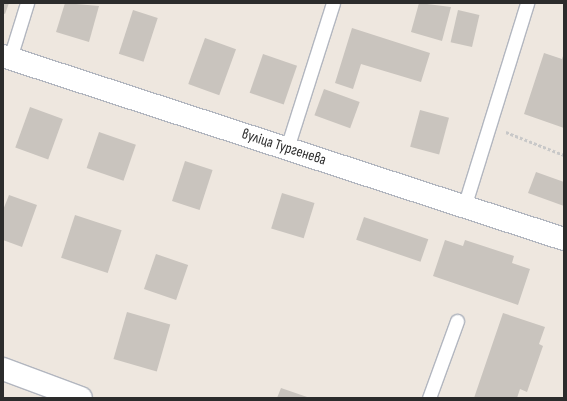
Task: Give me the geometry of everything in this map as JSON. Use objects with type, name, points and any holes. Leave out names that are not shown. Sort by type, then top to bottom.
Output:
[{"type":"street","name":"вуліца Тургенева","points":[[7,57],[564,239]]},
{"type":"street","points":[[3,369],[71,397]]},
{"type":"lane","points":[[7,57],[27,3]]},
{"type":"lane","points":[[287,148],[332,3]]},
{"type":"lane","points":[[464,207],[527,3]]},
{"type":"lane","points":[[429,398],[457,321]]},
{"type":"path","points":[[489,126],[564,155]]},
{"type":"building","points":[[3,3],[9,3],[5,14],[3,13]]},
{"type":"building","points":[[65,3],[99,6],[89,42],[56,32]]},
{"type":"building","points":[[419,3],[451,7],[442,41],[411,32]]},
{"type":"building","points":[[133,10],[158,18],[144,62],[119,54]]},
{"type":"building","points":[[458,10],[479,15],[472,47],[451,42]]},
{"type":"building","points":[[352,28],[430,53],[421,82],[361,64],[353,89],[335,83]]},
{"type":"building","points":[[205,38],[236,49],[219,95],[188,84]]},
{"type":"building","points":[[544,53],[562,59],[564,53],[564,128],[524,114]]},
{"type":"building","points":[[263,54],[297,66],[284,104],[250,93]]},
{"type":"building","points":[[324,89],[360,102],[350,128],[314,115]]},
{"type":"building","points":[[30,107],[63,119],[48,159],[15,147]]},
{"type":"building","points":[[420,110],[449,118],[439,154],[410,147]]},
{"type":"building","points":[[99,132],[136,145],[124,181],[87,168]]},
{"type":"building","points":[[185,161],[213,170],[200,210],[172,201]]},
{"type":"building","points":[[536,172],[564,182],[564,206],[528,193]]},
{"type":"building","points":[[282,193],[315,203],[304,238],[271,228]]},
{"type":"building","points":[[9,195],[37,205],[22,247],[3,240],[3,210]]},
{"type":"building","points":[[75,215],[122,230],[108,273],[61,258]]},
{"type":"building","points":[[364,217],[428,239],[420,262],[356,240]]},
{"type":"building","points":[[445,240],[463,246],[465,240],[514,256],[512,263],[530,269],[518,305],[433,276]]},
{"type":"building","points":[[156,254],[188,265],[176,300],[144,289]]},
{"type":"building","points":[[127,312],[170,324],[157,372],[113,359]]},
{"type":"building","points":[[503,313],[545,327],[539,344],[543,346],[527,392],[520,389],[517,398],[474,398]]},
{"type":"building","points":[[281,388],[310,398],[277,398]]}]
